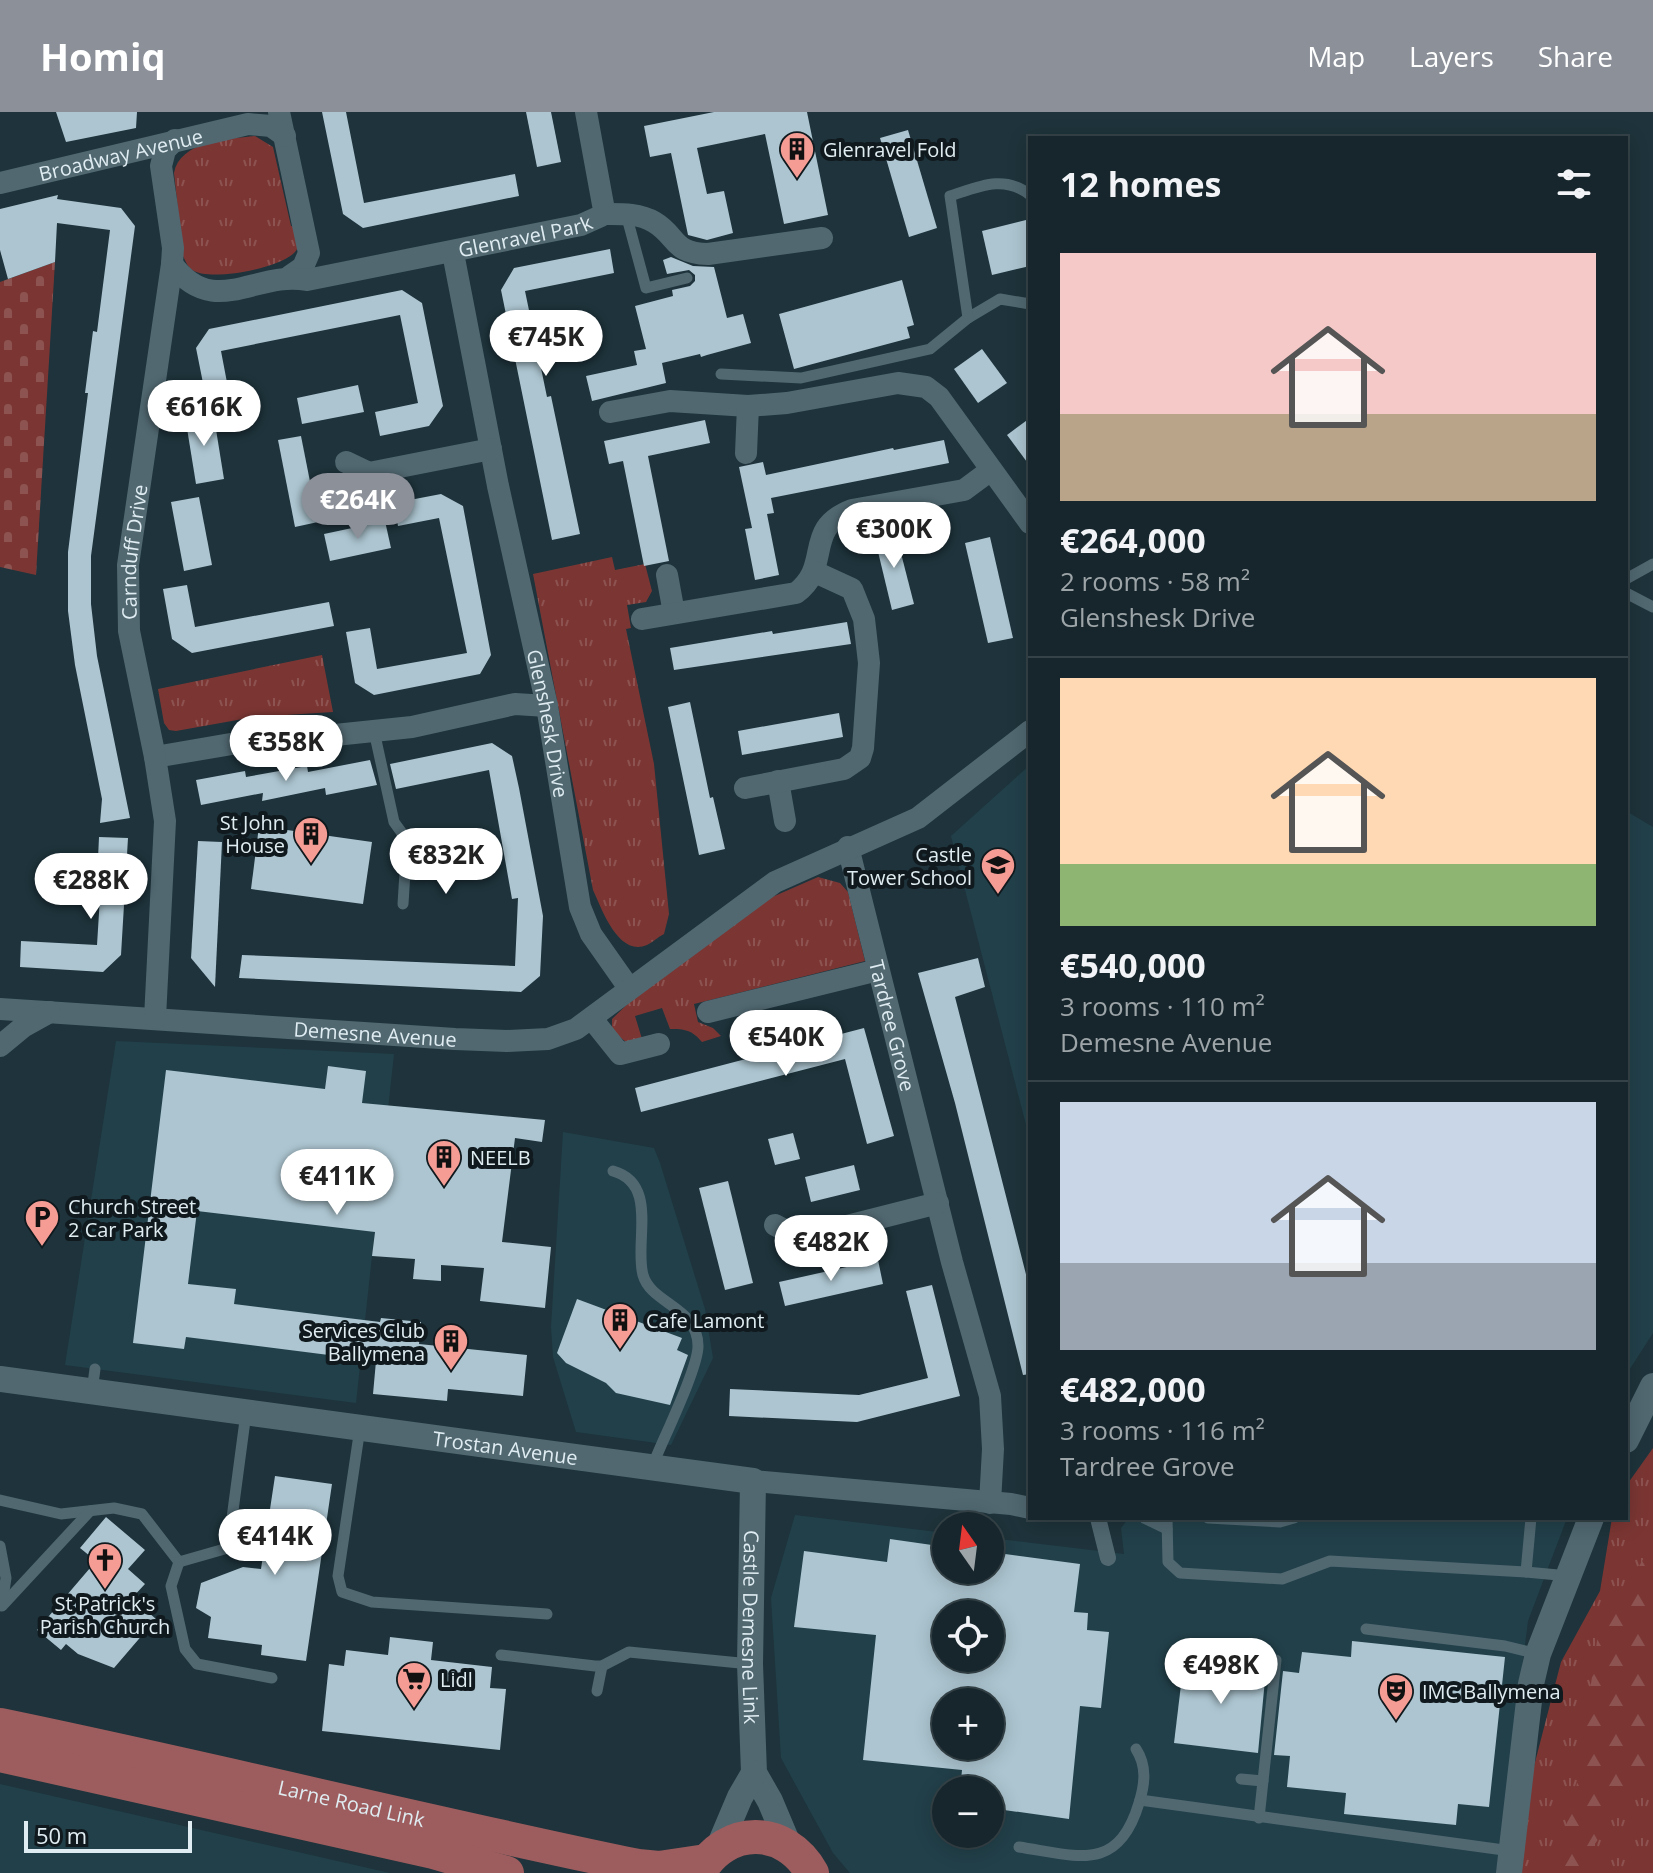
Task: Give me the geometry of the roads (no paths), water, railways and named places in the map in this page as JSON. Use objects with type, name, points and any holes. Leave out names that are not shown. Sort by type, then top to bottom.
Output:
[{"type":"main road","name":"Larne Road Link","points":[[0,1725],[174,1761],[385,1813],[638,1866],[659,1868],[708,1861],[734,1840],[751,1837],[769,1838],[789,1846]]},
{"type":"main road","name":"Larne Road Link","points":[[0,1755],[433,1852],[507,1873]]},
{"type":"main road","points":[[789,1846],[805,1860],[812,1873]]},
{"type":"street","points":[[279,112],[309,253],[303,267],[290,276]]},
{"type":"street","name":"Glenravel Park","points":[[172,264],[192,286],[220,292],[290,276],[307,280],[453,253],[581,225],[603,214],[586,112]]},
{"type":"street","name":"Broadway Avenue","points":[[0,183],[254,118],[285,136]]},
{"type":"street","name":"Carnduff Drive","points":[[155,1018],[165,821],[129,631],[128,565],[172,264],[173,248],[161,166],[165,150],[175,140]]},
{"type":"street","points":[[603,214],[626,214],[654,222],[677,245],[695,254],[822,238]]},
{"type":"street","points":[[309,253],[344,273]]},
{"type":"street","name":"Glenshesk Drive","points":[[453,253],[491,449],[547,706],[580,907],[591,934],[629,988]]},
{"type":"street","points":[[610,412],[670,401],[748,406],[787,403],[898,383],[917,384],[939,397],[1028,520]]},
{"type":"street","points":[[746,453],[748,406]]},
{"type":"street","points":[[346,462],[369,473],[491,449]]},
{"type":"street","points":[[642,619],[796,593],[815,572],[822,533],[836,516],[852,510],[964,490],[991,470]]},
{"type":"street","points":[[745,788],[844,769],[860,758],[869,663],[864,619],[852,589],[815,572]]},
{"type":"street","points":[[667,575],[674,613]]},
{"type":"street","points":[[155,757],[272,737],[412,727],[515,704],[547,706]]},
{"type":"street","name":"Demesne Avenue","points":[[0,1009],[507,1041],[558,1036],[592,1019],[629,988],[775,882],[918,818],[1028,733]]},
{"type":"street","points":[[778,781],[785,821]]},
{"type":"street","name":"Tardree Grove","points":[[848,847],[952,1262],[990,1396],[993,1449],[1015,1503]]},
{"type":"street","points":[[722,1015],[878,970]]},
{"type":"street","points":[[0,1046],[23,1027],[52,1012]]},
{"type":"street","points":[[592,1019],[620,1054],[659,1044]]},
{"type":"street","points":[[775,1225],[800,1238],[938,1203]]},
{"type":"street","name":"Trostan Avenue","points":[[0,1379],[94,1380],[246,1412],[652,1468],[753,1481],[1015,1503]]},
{"type":"street","points":[[1628,1436],[1653,1386]]},
{"type":"street","name":"Castle Demesne Link","points":[[753,1481],[750,1664],[754,1773],[789,1846]]},
{"type":"street","points":[[1098,1520],[1108,1558]]},
{"type":"street","points":[[1510,1862],[1527,1708],[1538,1654],[1590,1520]]},
{"type":"street","points":[[708,1861],[754,1773]]},
{"type":"lane","points":[[968,318],[950,196],[995,182],[1014,185],[1028,194]]},
{"type":"lane","points":[[626,214],[646,288],[687,278]]},
{"type":"lane","points":[[721,374],[801,378],[901,356],[930,349],[968,318],[1000,299],[1028,304]]},
{"type":"lane","points":[[1628,578],[1653,564]]},
{"type":"lane","points":[[1628,594],[1653,607]]},
{"type":"lane","points":[[374,731],[394,822],[407,840],[403,904]]},
{"type":"lane","points":[[613,1171],[631,1181],[639,1197],[642,1262],[646,1281],[682,1312],[698,1340],[695,1361],[652,1468]]},
{"type":"lane","points":[[179,1562],[228,1548],[246,1412]]},
{"type":"lane","points":[[360,1428],[338,1576],[342,1592],[372,1602],[547,1614]]},
{"type":"lane","points":[[0,1500],[61,1514],[114,1508],[142,1514],[179,1562]]},
{"type":"lane","points":[[0,1546],[6,1578],[2,1606],[90,1511]]},
{"type":"lane","points":[[1244,1520],[1287,1520]]},
{"type":"lane","points":[[1526,1572],[1531,1520]]},
{"type":"lane","points":[[1167,1524],[1168,1562],[1180,1573],[1282,1579],[1330,1561],[1569,1576]]},
{"type":"lane","points":[[179,1562],[171,1586],[185,1649],[197,1664],[272,1678]]},
{"type":"lane","points":[[1366,1629],[1505,1646],[1538,1654]]},
{"type":"lane","points":[[501,1655],[602,1666],[629,1652],[750,1664]]},
{"type":"lane","points":[[1259,1818],[1276,1660]]},
{"type":"lane","points":[[597,1691],[602,1666]]},
{"type":"lane","points":[[1019,1847],[1082,1856],[1108,1853],[1131,1826],[1140,1800],[1144,1770],[1142,1758],[1136,1749]]},
{"type":"lane","points":[[1241,1779],[1263,1781]]},
{"type":"lane","points":[[1140,1800],[1510,1862]]},
{"type":"place","name":"Glenravel Fold","points":[[797,180]]},
{"type":"place","name":"St John House","points":[[311,865]]},
{"type":"place","name":"Castle Tower School","points":[[998,896]]},
{"type":"place","name":"NEELB","points":[[444,1188]]},
{"type":"place","name":"Church Street 2 Car Park","points":[[42,1248]]},
{"type":"place","name":"Cafe Lamont","points":[[620,1351]]},
{"type":"place","name":"Services Club Ballymena","points":[[451,1372]]},
{"type":"place","name":"St Patrick's Parish Church","points":[[105,1591]]},
{"type":"place","name":"Lidl","points":[[414,1710]]},
{"type":"place","name":"IMC Ballymena","points":[[1396,1722]]}]
